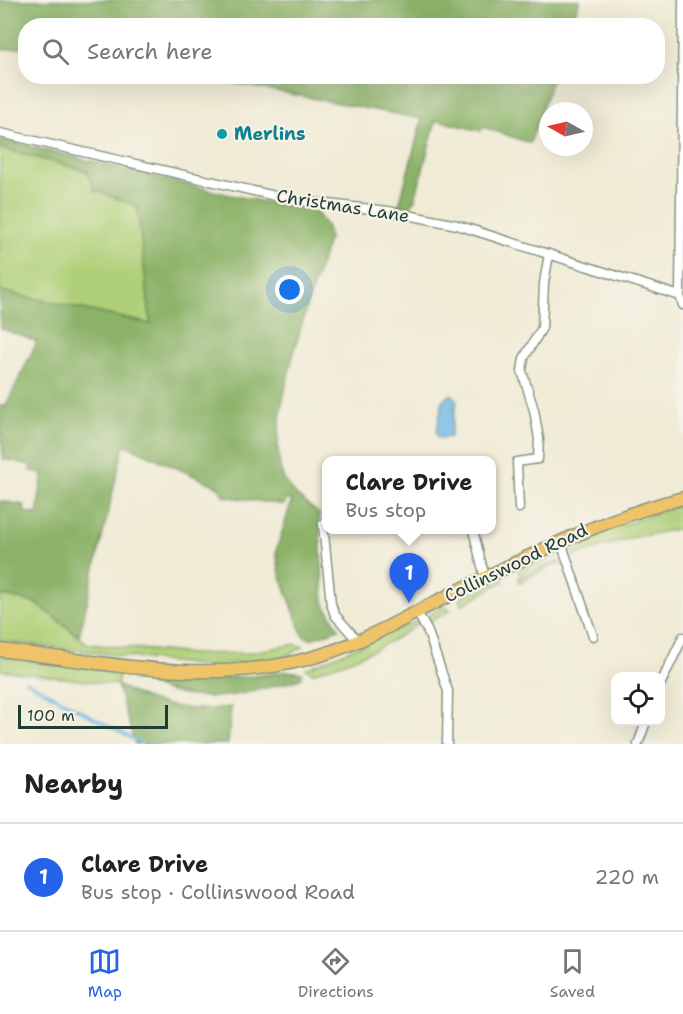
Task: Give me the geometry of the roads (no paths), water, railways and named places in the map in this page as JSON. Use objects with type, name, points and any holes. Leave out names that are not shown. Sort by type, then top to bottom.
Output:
[{"type":"main road","name":"Collinswood Road","points":[[0,650],[172,672],[225,673],[308,658],[358,641],[561,542],[636,510],[683,498]]},
{"type":"street","points":[[682,301],[683,0]]},
{"type":"street","name":"Christmas Lane","points":[[0,133],[292,200],[388,211],[457,225],[549,254],[682,301]]},
{"type":"street","points":[[519,508],[517,462],[538,459],[539,439],[536,420],[522,371],[524,358],[542,328],[544,283],[549,254]]},
{"type":"street","points":[[324,534],[331,604],[335,615],[358,641]]},
{"type":"street","points":[[474,534],[485,578]]},
{"type":"street","points":[[561,542],[593,636]]},
{"type":"street","points":[[417,612],[428,632],[448,691],[447,744]]},
{"type":"street","points":[[665,675],[683,637]]},
{"type":"street","points":[[638,744],[645,726]]},
{"type":"water","points":[[452,394],[457,401],[450,437],[439,438],[436,434],[443,400]]},
{"type":"waterway","points":[[26,681],[142,744]]},
{"type":"place","name":"Merlins","points":[[222,134]]},
{"type":"place","name":"Clare Drive","points":[[409,603]]}]
